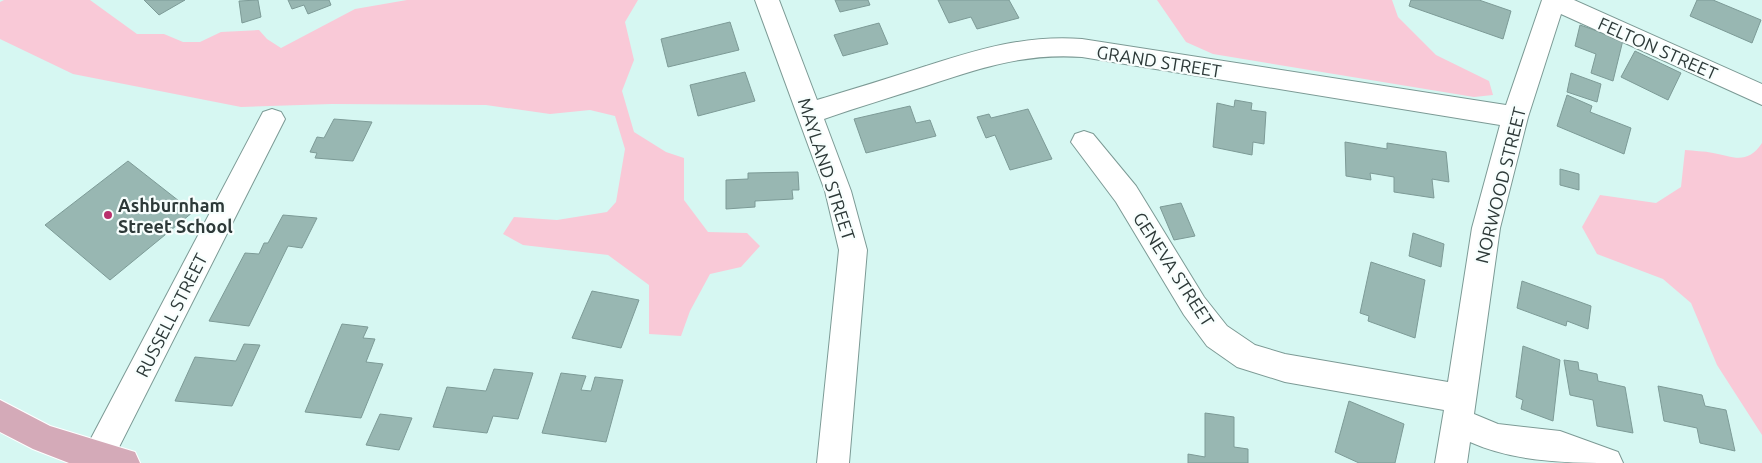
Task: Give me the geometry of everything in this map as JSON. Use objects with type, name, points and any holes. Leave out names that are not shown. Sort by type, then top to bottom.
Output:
[{"type":"main road","points":[[0,415],[18,428],[111,460]]},
{"type":"street","name":"MAYLAND STREET","points":[[767,0],[838,191],[853,250],[834,463]]},
{"type":"street","name":"FELTON STREET","points":[[1554,0],[1762,95]]},
{"type":"street","name":"NORWOOD STREET","points":[[1451,463],[1486,228],[1515,117],[1554,0]]},
{"type":"street","name":"GRAND STREET","points":[[810,113],[986,56],[1021,48],[1044,46],[1082,48],[1515,117]]},
{"type":"street","name":"RUSSELL STREET","points":[[111,460],[272,119]]},
{"type":"street","name":"GENEVA STREET","points":[[1084,142],[1126,194],[1194,306],[1217,336],[1246,357],[1460,411],[1497,439],[1560,446],[1607,463]]},
{"type":"shaded area","points":[[4,0],[90,0],[137,34],[164,34],[183,42],[200,42],[221,32],[259,30],[267,39],[281,48],[355,9],[407,0],[638,0],[625,22],[634,60],[622,91],[634,132],[666,152],[684,158],[684,200],[708,232],[747,233],[760,246],[741,267],[710,274],[690,311],[681,336],[649,334],[649,285],[608,255],[523,245],[503,234],[514,217],[557,220],[607,212],[616,202],[625,149],[615,116],[590,110],[550,114],[486,105],[332,104],[241,107],[73,74],[0,39],[0,2]]},
{"type":"shaded area","points":[[1157,0],[1392,0],[1398,17],[1436,55],[1489,81],[1493,95],[1474,97],[1213,54],[1186,42]]},
{"type":"shaded area","points":[[1762,143],[1762,435],[1717,365],[1691,303],[1663,279],[1597,254],[1582,227],[1600,195],[1656,203],[1681,187],[1685,150],[1740,158],[1751,154]]},
{"type":"building","points":[[144,0],[185,0],[159,15]]},
{"type":"building","points":[[258,0],[261,17],[242,23],[239,1]]},
{"type":"building","points":[[288,0],[329,0],[331,5],[308,14],[304,5],[292,9]]},
{"type":"building","points":[[835,0],[868,0],[870,5],[840,12]]},
{"type":"building","points":[[938,0],[1009,0],[1019,18],[977,29],[971,17],[949,23]]},
{"type":"building","points":[[1411,0],[1479,0],[1511,11],[1503,39],[1409,6]]},
{"type":"building","points":[[1697,0],[1713,0],[1761,20],[1752,43],[1690,16]]},
{"type":"building","points":[[730,22],[739,50],[668,67],[661,39]]},
{"type":"building","points":[[879,23],[888,44],[843,56],[834,35]]},
{"type":"building","points":[[1580,25],[1623,40],[1613,81],[1591,73],[1596,54],[1575,46]]},
{"type":"building","points":[[1635,51],[1681,73],[1668,100],[1621,77]]},
{"type":"building","points":[[745,72],[755,101],[698,116],[690,85]]},
{"type":"building","points":[[1571,73],[1601,84],[1597,102],[1567,92]]},
{"type":"building","points":[[1567,95],[1592,106],[1590,112],[1631,128],[1624,154],[1557,126]]},
{"type":"building","points":[[1235,100],[1252,103],[1251,110],[1266,112],[1264,144],[1253,142],[1252,155],[1213,147],[1217,103],[1234,107]]},
{"type":"building","points":[[910,106],[916,123],[930,120],[936,136],[866,153],[854,119]]},
{"type":"building","points":[[1028,109],[1052,159],[1010,170],[995,135],[986,138],[977,117],[989,114],[991,118]]},
{"type":"building","points":[[334,119],[372,122],[353,161],[315,158],[317,153],[310,152],[317,137],[324,138]]},
{"type":"building","points":[[1345,142],[1387,149],[1387,143],[1446,152],[1449,182],[1432,179],[1434,198],[1394,192],[1394,177],[1370,173],[1371,180],[1346,176]]},
{"type":"building","points":[[128,161],[193,212],[110,280],[45,225]]},
{"type":"building","points":[[1560,169],[1579,174],[1579,190],[1560,185]]},
{"type":"building","points":[[798,172],[799,190],[792,190],[793,199],[755,201],[755,207],[726,209],[726,180],[748,179],[748,173]]},
{"type":"building","points":[[1181,203],[1195,236],[1174,240],[1160,207]]},
{"type":"building","points":[[283,215],[317,218],[302,248],[288,246],[249,326],[209,321],[245,253],[259,254],[264,243],[268,243]]},
{"type":"building","points":[[1413,233],[1444,244],[1441,267],[1409,256]]},
{"type":"building","points":[[1371,262],[1425,280],[1415,338],[1368,321],[1369,316],[1360,313]]},
{"type":"building","points":[[1522,281],[1591,306],[1588,329],[1567,321],[1566,326],[1517,308]]},
{"type":"building","points":[[592,291],[639,300],[621,348],[572,338]]},
{"type":"building","points":[[342,324],[368,327],[363,338],[375,339],[366,362],[383,364],[361,418],[305,412]]},
{"type":"building","points":[[244,344],[260,345],[232,406],[175,401],[195,357],[236,361]]},
{"type":"building","points":[[1523,346],[1560,360],[1553,421],[1521,409],[1523,400],[1516,397]]},
{"type":"building","points":[[1564,360],[1578,362],[1579,370],[1597,374],[1598,381],[1625,387],[1633,433],[1597,426],[1593,400],[1570,395]]},
{"type":"building","points":[[494,369],[533,373],[518,419],[493,416],[487,433],[433,427],[447,387],[486,391]]},
{"type":"building","points":[[561,373],[586,376],[581,390],[591,391],[595,377],[623,380],[606,442],[542,433]]},
{"type":"building","points":[[1658,386],[1702,395],[1705,406],[1726,410],[1735,451],[1700,443],[1697,428],[1664,421]]},
{"type":"building","points":[[1349,401],[1404,424],[1395,463],[1359,463],[1335,452]]},
{"type":"building","points":[[1205,413],[1234,417],[1234,447],[1248,449],[1248,463],[1188,463],[1188,454],[1205,457]]},
{"type":"building","points":[[380,414],[412,418],[399,450],[366,445]]},
{"type":"place","name":"Ashburnham Street School","points":[[108,215]]}]
